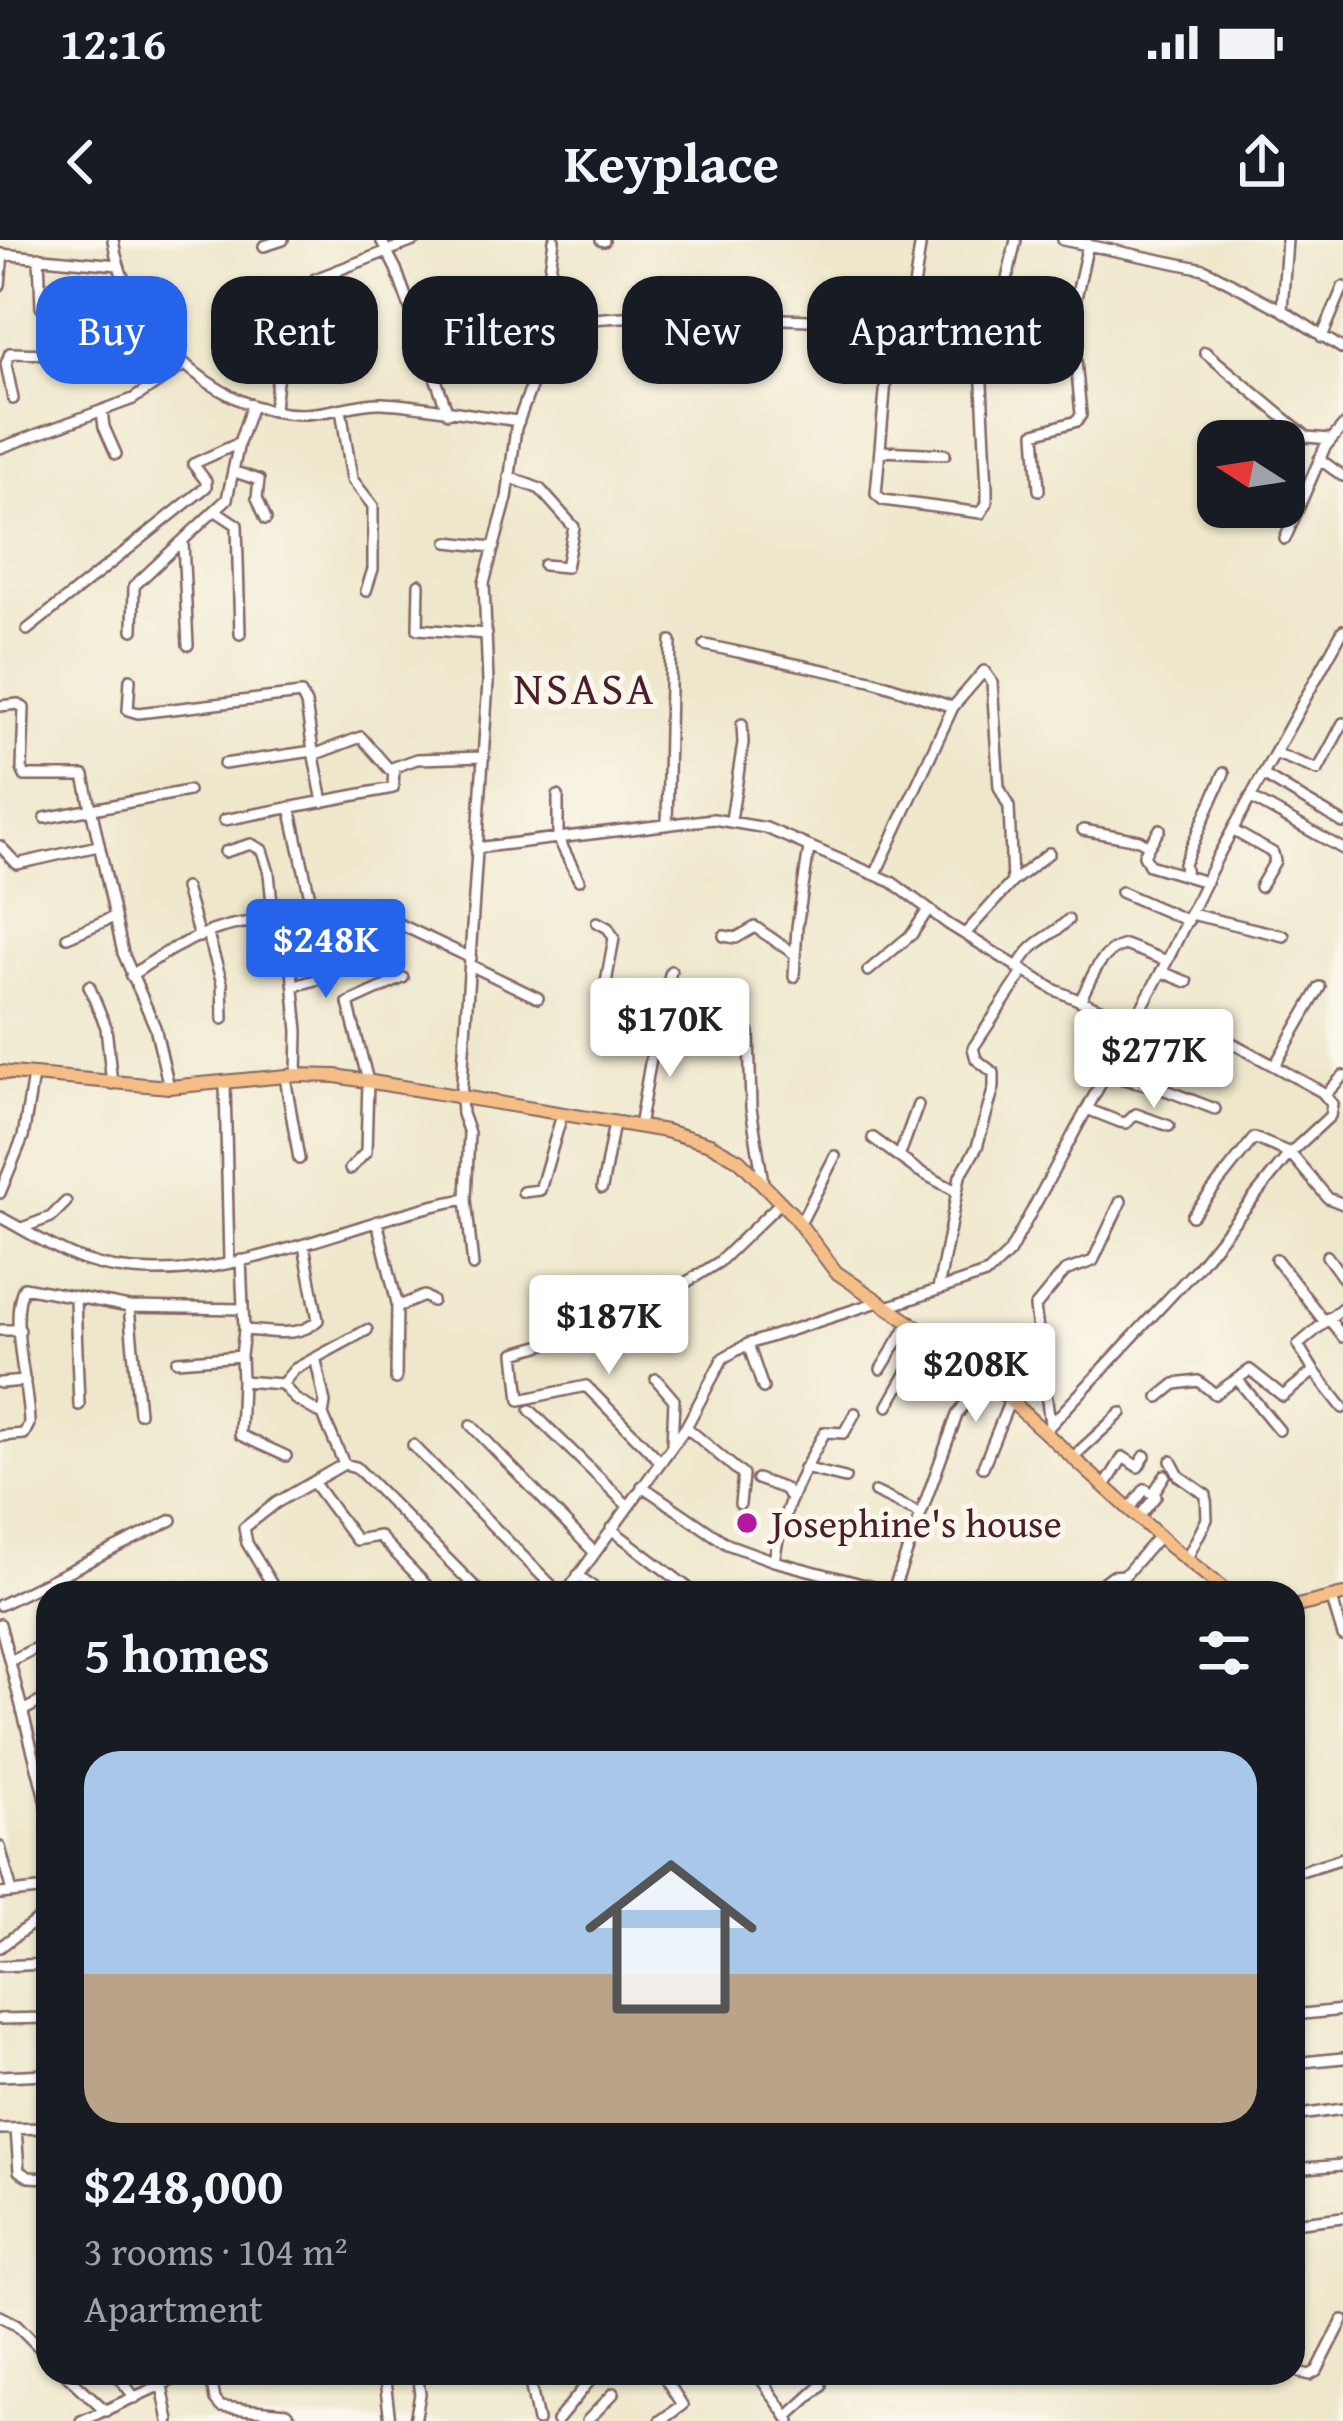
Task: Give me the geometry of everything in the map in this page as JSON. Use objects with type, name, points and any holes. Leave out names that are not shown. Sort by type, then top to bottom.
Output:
[{"type":"main road","points":[[0,1072],[169,1088],[291,1076],[368,1081],[639,1127],[710,1144],[739,1160],[763,1182],[836,1272],[910,1321],[1048,1428],[1072,1457],[1213,1581]]},
{"type":"main road","points":[[1305,1604],[1338,1597]]},
{"type":"street","points":[[113,240],[122,276]]},
{"type":"street","points":[[264,246],[283,240]]},
{"type":"street","points":[[381,240],[448,413]]},
{"type":"street","points":[[323,276],[416,240]]},
{"type":"street","points":[[550,276],[554,240]]},
{"type":"street","points":[[916,276],[921,240]]},
{"type":"street","points":[[1008,276],[1016,240]]},
{"type":"street","points":[[1063,240],[1204,268],[1343,349]]},
{"type":"street","points":[[1282,310],[1287,240]]},
{"type":"street","points":[[1039,490],[1035,433],[1077,421],[1081,415],[1072,316],[1088,244]]},
{"type":"street","points":[[0,285],[2,254],[118,265]]},
{"type":"street","points":[[39,257],[40,276]]},
{"type":"street","points":[[1322,337],[1343,287]]},
{"type":"street","points":[[1265,301],[1282,293]]},
{"type":"street","points":[[598,320],[807,322]]},
{"type":"street","points":[[13,399],[6,364],[10,352],[36,353]]},
{"type":"street","points":[[1205,352],[1307,437],[1330,439]]},
{"type":"street","points":[[187,367],[212,388],[274,409],[306,414],[385,404],[466,419],[519,421]]},
{"type":"street","points":[[0,448],[137,397],[156,384]]},
{"type":"street","points":[[274,409],[277,384]]},
{"type":"street","points":[[473,1266],[466,1199],[469,1133],[461,1097],[484,757],[484,583],[519,421],[532,384]]},
{"type":"street","points":[[886,384],[879,498],[978,513],[984,510],[987,489],[982,384]]},
{"type":"street","points":[[134,630],[134,586],[227,499],[252,405]]},
{"type":"street","points":[[341,409],[352,478],[373,506],[373,569],[365,591]]},
{"type":"street","points":[[101,411],[116,454]]},
{"type":"street","points":[[1285,539],[1319,459],[1343,426]]},
{"type":"street","points":[[27,630],[206,487],[193,464],[239,443]]},
{"type":"street","points":[[881,451],[945,454]]},
{"type":"street","points":[[1319,459],[1343,476]]},
{"type":"street","points":[[235,472],[259,480],[257,498],[266,519]]},
{"type":"street","points":[[509,477],[540,489],[574,527],[566,567],[544,565]]},
{"type":"street","points":[[216,511],[237,525],[240,634]]},
{"type":"street","points":[[183,542],[188,645]]},
{"type":"street","points":[[448,542],[493,547]]},
{"type":"street","points":[[419,584],[418,629],[487,634]]},
{"type":"street","points":[[573,1581],[686,1427],[718,1363],[748,1344],[977,1278],[1001,1263],[1032,1214],[1343,630]]},
{"type":"street","points":[[667,824],[671,641]]},
{"type":"street","points":[[706,645],[871,680],[953,707]]},
{"type":"street","points":[[876,873],[953,707],[980,672],[989,674],[999,787],[1009,807],[1012,882]]},
{"type":"street","points":[[130,679],[128,710],[138,713],[301,694],[323,802]]},
{"type":"street","points":[[0,706],[21,704],[24,708],[23,773],[29,778],[83,775],[114,917],[131,976],[154,1027],[169,1088]]},
{"type":"street","points":[[1277,754],[1318,770],[1342,723]]},
{"type":"street","points":[[730,820],[742,724]]},
{"type":"street","points":[[224,764],[314,752],[361,737],[384,768],[417,759],[484,757]]},
{"type":"street","points":[[224,820],[393,788],[394,768]]},
{"type":"street","points":[[1186,876],[1184,864],[1225,773]]},
{"type":"street","points":[[1265,776],[1343,823]]},
{"type":"street","points":[[45,818],[188,791]]},
{"type":"street","points":[[558,796],[558,838],[579,880]]},
{"type":"street","points":[[1253,799],[1343,849]]},
{"type":"street","points":[[131,976],[204,936],[251,922],[288,929],[310,921],[313,916],[290,807]]},
{"type":"street","points":[[476,848],[667,824],[730,820],[766,828],[876,873],[1020,970],[1080,1001],[1134,1023],[1185,1028],[1250,1051],[1325,1095],[1332,1104],[1330,1116],[1290,1153],[1196,1269],[1048,1428]]},
{"type":"street","points":[[1160,829],[1144,854],[1145,863],[1206,882]]},
{"type":"street","points":[[1083,830],[1149,846]]},
{"type":"street","points":[[1234,831],[1275,856],[1260,886]]},
{"type":"street","points":[[226,852],[251,844],[262,850],[274,924]]},
{"type":"street","points":[[0,846],[17,864],[98,846]]},
{"type":"street","points":[[794,977],[809,848]]},
{"type":"street","points":[[965,934],[1012,882],[1049,854]]},
{"type":"street","points":[[185,889],[222,983],[223,1019]]},
{"type":"street","points":[[1121,892],[1189,917],[1284,936]]},
{"type":"street","points":[[868,971],[912,934],[928,910]]},
{"type":"street","points":[[67,937],[114,917]]},
{"type":"street","points":[[938,1289],[956,1190],[977,1147],[994,1087],[994,1073],[976,1059],[974,1048],[1035,941],[1068,920]]},
{"type":"street","points":[[353,946],[395,922],[538,998]]},
{"type":"street","points":[[597,922],[614,938],[603,1000],[607,1031],[619,1033],[636,1024],[656,1029]]},
{"type":"street","points":[[724,936],[736,938],[754,927],[796,955]]},
{"type":"street","points":[[288,929],[294,986],[291,1076],[299,1159]]},
{"type":"street","points":[[1080,1001],[1107,952],[1118,946],[1187,982]]},
{"type":"street","points":[[639,1127],[671,971]]},
{"type":"street","points":[[350,1169],[366,1152],[368,1081],[348,1003],[403,978]]},
{"type":"street","points":[[294,986],[319,980]]},
{"type":"street","points":[[89,986],[106,1027],[112,1084]]},
{"type":"street","points":[[1275,1065],[1320,987]]},
{"type":"street","points":[[748,1033],[751,1108],[763,1182]]},
{"type":"street","points":[[1105,1074],[1215,1108]]},
{"type":"street","points":[[0,1193],[23,1137],[33,1076]]},
{"type":"street","points":[[1325,1095],[1343,1076]]},
{"type":"street","points":[[225,1084],[244,1330],[240,1435],[286,1456]]},
{"type":"street","points":[[899,1157],[918,1105]]},
{"type":"street","points":[[1087,1109],[1120,1122],[1136,1114],[1169,1126]]},
{"type":"street","points":[[523,1192],[540,1190],[562,1114]]},
{"type":"street","points":[[602,1187],[614,1123]]},
{"type":"street","points":[[1192,1216],[1256,1137],[1290,1153],[1328,1198],[1343,1204]]},
{"type":"street","points":[[873,1138],[956,1190]]},
{"type":"street","points":[[800,1224],[835,1156]]},
{"type":"street","points":[[0,1217],[77,1258],[141,1271],[235,1260],[304,1245],[466,1199]]},
{"type":"street","points":[[1048,1428],[1036,1307],[1065,1270],[1093,1261],[1121,1201]]},
{"type":"street","points":[[22,1228],[51,1216],[67,1202]]},
{"type":"street","points":[[660,1461],[586,1386],[523,1401],[515,1353],[604,1327],[626,1334],[653,1303],[718,1262],[781,1202]]},
{"type":"street","points":[[377,1221],[397,1303],[396,1379]]},
{"type":"street","points":[[244,1330],[301,1332],[318,1320],[304,1245]]},
{"type":"street","points":[[1327,1256],[1343,1277]]},
{"type":"street","points":[[1276,1258],[1343,1337]]},
{"type":"street","points":[[0,1436],[28,1430],[20,1330],[24,1287],[129,1306],[243,1309]]},
{"type":"street","points":[[397,1303],[424,1296],[432,1301]]},
{"type":"street","points":[[75,1299],[79,1405]]},
{"type":"street","points":[[129,1306],[139,1413]]},
{"type":"street","points":[[597,1307],[612,1329]]},
{"type":"street","points":[[1343,1307],[1297,1347],[1343,1408]]},
{"type":"street","points":[[881,1369],[910,1321]]},
{"type":"street","points":[[0,1330],[20,1330]]},
{"type":"street","points":[[282,1384],[295,1369],[367,1330]]},
{"type":"street","points":[[888,1406],[928,1335]]},
{"type":"street","points":[[748,1344],[763,1388]]},
{"type":"street","points":[[177,1361],[241,1356]]},
{"type":"street","points":[[316,1361],[326,1403],[323,1415]]},
{"type":"street","points":[[1159,1396],[1175,1384],[1198,1381],[1215,1394],[1252,1370],[1282,1396],[1314,1371]]},
{"type":"street","points":[[896,1581],[957,1415],[984,1376]]},
{"type":"street","points":[[656,1379],[674,1400],[672,1445]]},
{"type":"street","points":[[1237,1379],[1279,1430]]},
{"type":"street","points":[[0,1383],[25,1381]]},
{"type":"street","points":[[242,1381],[282,1384],[295,1399],[323,1415],[344,1464]]},
{"type":"street","points":[[983,1467],[1010,1400]]},
{"type":"street","points":[[530,1410],[628,1506]]},
{"type":"street","points":[[773,1561],[790,1497],[805,1468],[825,1432],[844,1432],[855,1413]]},
{"type":"street","points":[[1072,1457],[1120,1413]]},
{"type":"street","points":[[471,1425],[594,1552]]},
{"type":"street","points":[[686,1427],[743,1475],[740,1504]]},
{"type":"street","points":[[413,1444],[550,1581]]},
{"type":"street","points":[[1105,1486],[1123,1457],[1138,1467],[1145,1456]]},
{"type":"street","points":[[1171,1461],[1178,1476],[1206,1495],[1207,1519],[1186,1560]]},
{"type":"street","points":[[271,1581],[244,1530],[256,1516],[344,1464],[356,1467],[469,1581]]},
{"type":"street","points":[[805,1468],[845,1478]]},
{"type":"street","points":[[1135,1513],[1156,1496],[1165,1475]]},
{"type":"street","points":[[757,1479],[785,1489],[790,1497]]},
{"type":"street","points":[[313,1482],[356,1540],[379,1536],[422,1581]]},
{"type":"street","points":[[642,1486],[712,1537],[773,1561],[847,1581]]},
{"type":"street","points":[[875,1492],[920,1513]]},
{"type":"street","points":[[49,1581],[172,1520]]},
{"type":"street","points":[[611,1529],[679,1581]]},
{"type":"street","points":[[1105,1581],[1126,1574],[1159,1535]]},
{"type":"street","points":[[578,1575],[586,1581]]},
{"type":"street","points":[[0,1605],[36,1587]]},
{"type":"street","points":[[1338,1597],[1343,1636]]},
{"type":"street","points":[[0,1624],[36,1764]]},
{"type":"street","points":[[10,1661],[36,1648]]},
{"type":"street","points":[[22,1711],[36,1704]]},
{"type":"street","points":[[0,1847],[6,1893],[36,1889]]},
{"type":"street","points":[[1305,1870],[1343,1858]]},
{"type":"street","points":[[0,1946],[36,1920]]},
{"type":"street","points":[[0,1966],[36,1964]]},
{"type":"street","points":[[1305,2013],[1343,2010]]},
{"type":"street","points":[[0,2019],[36,2018]]},
{"type":"street","points":[[1305,2062],[1343,2058]]},
{"type":"street","points":[[0,2076],[36,2074]]},
{"type":"street","points":[[1305,2114],[1343,2109]]},
{"type":"street","points":[[0,2129],[36,2128]]},
{"type":"street","points":[[16,2129],[19,2171],[36,2177]]},
{"type":"street","points":[[1305,2168],[1343,2164]]},
{"type":"street","points":[[1305,2222],[1343,2217]]},
{"type":"street","points":[[0,2316],[36,2344]]},
{"type":"street","points":[[1305,2372],[1317,2371],[1343,2320]]},
{"type":"street","points":[[78,2385],[106,2410]]},
{"type":"street","points":[[125,2385],[135,2398]]},
{"type":"street","points":[[212,2385],[221,2407],[286,2413],[293,2421]]},
{"type":"street","points":[[386,2385],[390,2421]]},
{"type":"street","points":[[416,2421],[419,2385]]},
{"type":"street","points":[[530,2385],[538,2421]]},
{"type":"street","points":[[557,2421],[586,2385]]},
{"type":"street","points":[[660,2421],[674,2417],[682,2404],[670,2385]]},
{"type":"street","points":[[765,2385],[789,2419],[821,2386]]},
{"type":"street","points":[[81,2421],[162,2386],[169,2421]]},
{"type":"street","points":[[587,2421],[614,2393]]},
{"type":"place","name":"Josephine's house","points":[[747,1523]]},
{"type":"district","name":"NSASA","points":[[585,688]]}]
